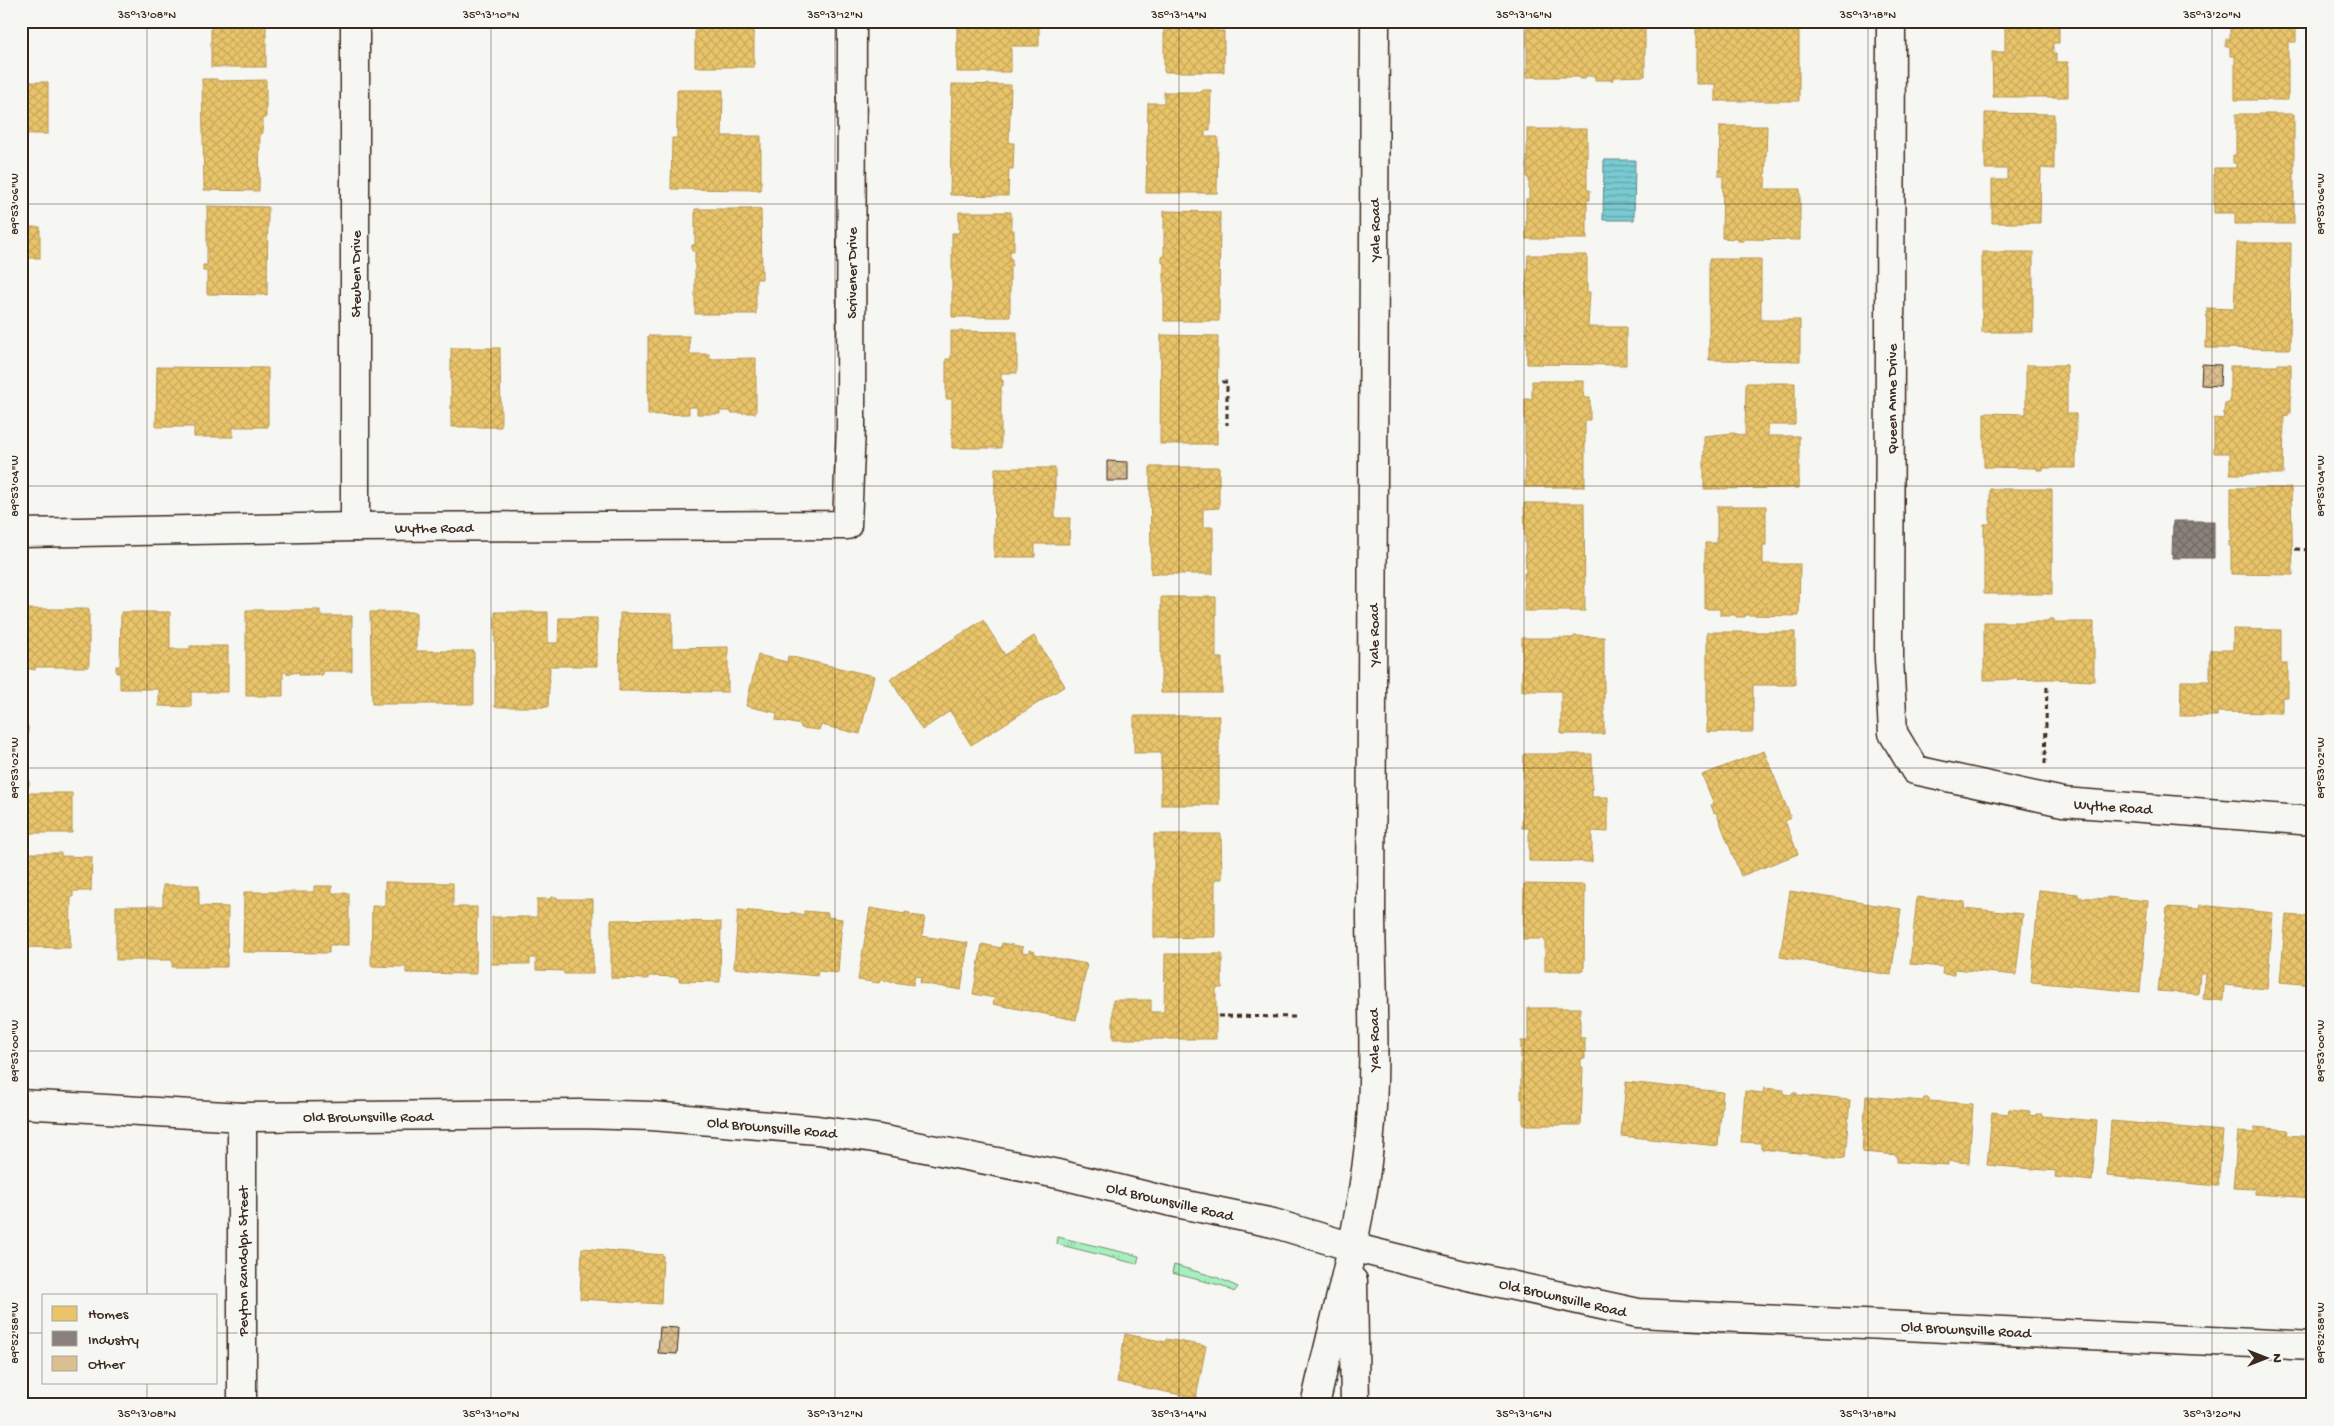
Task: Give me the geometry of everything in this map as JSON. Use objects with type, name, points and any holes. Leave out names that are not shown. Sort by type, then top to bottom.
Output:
[{"type":"main road","name":"Steuben Drive","points":[[354,21],[355,527]]},
{"type":"main road","name":"Scrivener Drive","points":[[847,526],[851,427],[852,21]]},
{"type":"main road","name":"Yale Road","points":[[1315,1405],[1352,1247],[1369,1146],[1374,1025],[1371,917],[1375,21]]},
{"type":"main road","name":"Queen Anne Drive","points":[[1891,21],[1890,666],[1893,733],[1916,770]]},
{"type":"main road","name":"Wythe Road","points":[[21,533],[355,527],[847,526]]},
{"type":"main road","name":"Wythe Road","points":[[1916,770],[2064,802],[2313,820]]},
{"type":"main road","name":"Old Brownsville Road","points":[[21,1104],[242,1117],[579,1114],[652,1116],[817,1130],[874,1138],[1058,1174],[1167,1201],[1273,1223],[1352,1247],[1638,1313],[2313,1346]]},
{"type":"main road","name":"Peyton Randolph Street","points":[[242,1117],[242,1405]]},
{"type":"main road","name":"Yale Road","points":[[1352,1247],[1355,1405]]},
{"type":"path","points":[[1222,382],[1227,382],[1227,425]]},
{"type":"path","points":[[2295,549],[2313,550]]},
{"type":"path","points":[[2045,774],[2047,684]]},
{"type":"path","points":[[1218,1016],[1297,1017]]},
{"type":"green space","points":[[1058,1237],[1139,1256],[1137,1264],[1057,1244]]},
{"type":"green space","points":[[1174,1265],[1216,1277],[1238,1287],[1234,1292],[1223,1286],[1172,1273]]},
{"type":"water","points":[[1604,160],[1635,160],[1634,220],[1603,220]]},
{"type":"building: Homes","points":[[21,21],[29,21],[29,27],[23,27],[23,69],[21,69]]},
{"type":"building: Homes","points":[[211,21],[266,21],[266,67],[211,67]]},
{"type":"building: Homes","points":[[695,21],[754,21],[754,67],[695,67]]},
{"type":"building: Homes","points":[[957,21],[1039,21],[1039,46],[1011,46],[1011,72],[957,72]]},
{"type":"building: Homes","points":[[1164,21],[1217,21],[1217,31],[1224,31],[1224,72],[1164,72]]},
{"type":"building: Homes","points":[[1527,21],[1612,21],[1612,25],[1645,25],[1645,76],[1613,77],[1613,80],[1595,80],[1595,76],[1585,76],[1585,79],[1579,79],[1579,77],[1527,77]]},
{"type":"building: Homes","points":[[1696,21],[1799,21],[1799,101],[1715,101],[1715,84],[1696,84]]},
{"type":"building: Homes","points":[[2005,21],[2053,21],[2053,24],[2059,24],[2059,43],[2053,43],[2053,54],[2056,54],[2056,62],[2068,62],[2068,97],[1993,97],[1992,52],[2005,52]]},
{"type":"building: Homes","points":[[2234,21],[2296,21],[2296,42],[2288,42],[2288,100],[2235,100],[2235,56],[2230,56],[2230,47],[2226,47],[2226,39],[2230,39],[2230,29],[2234,29]]},
{"type":"building: Homes","points":[[202,79],[217,79],[217,81],[266,80],[266,118],[263,118],[263,133],[260,133],[259,191],[204,190]]},
{"type":"building: Homes","points":[[21,82],[48,82],[48,134],[22,134],[22,143],[24,143],[22,191],[21,191]]},
{"type":"building: Homes","points":[[952,84],[1011,85],[1009,143],[1014,143],[1013,169],[1009,169],[1008,196],[950,195]]},
{"type":"building: Homes","points":[[677,90],[723,90],[722,136],[761,136],[761,190],[671,189],[672,138],[677,138]]},
{"type":"building: Homes","points":[[1201,90],[1211,90],[1210,130],[1205,130],[1205,137],[1218,137],[1217,193],[1146,193],[1148,103],[1164,103],[1164,92],[1201,92]]},
{"type":"building: Homes","points":[[1985,113],[2054,114],[2054,169],[2041,168],[2040,223],[1992,223],[1992,180],[2007,180],[2007,169],[1985,169]]},
{"type":"building: Homes","points":[[2236,114],[2294,114],[2294,224],[2235,224],[2235,213],[2214,213],[2214,168],[2236,168],[2236,163],[2233,163],[2233,155],[2236,155]]},
{"type":"building: Homes","points":[[1720,126],[1767,126],[1765,189],[1800,189],[1800,240],[1744,239],[1744,241],[1738,241],[1738,239],[1722,238],[1723,176],[1719,176]]},
{"type":"building: Homes","points":[[1527,129],[1587,129],[1587,190],[1590,190],[1590,200],[1587,200],[1587,239],[1526,239],[1526,199],[1529,199]]},
{"type":"building: Homes","points":[[207,206],[268,207],[267,295],[207,294],[207,271],[203,271],[203,265],[207,265]]},
{"type":"building: Homes","points":[[695,209],[761,209],[762,279],[756,279],[756,314],[695,314],[695,251],[692,251],[692,245],[695,245]]},
{"type":"building: Homes","points":[[1164,211],[1220,212],[1219,321],[1164,321],[1164,263],[1162,263],[1162,257],[1164,257]]},
{"type":"building: Homes","points":[[959,212],[1011,212],[1011,230],[1014,230],[1014,251],[1010,251],[1012,266],[1010,266],[1010,317],[952,317],[952,233],[959,233]]},
{"type":"building: Homes","points":[[21,227],[40,227],[40,258],[21,258]]},
{"type":"building: Homes","points":[[2237,243],[2291,243],[2290,349],[2206,348],[2207,308],[2234,309]]},
{"type":"building: Homes","points":[[1982,252],[2033,252],[2033,332],[1982,332]]},
{"type":"building: Homes","points":[[1528,255],[1587,255],[1587,292],[1590,292],[1588,327],[1626,327],[1626,365],[1527,364],[1526,292]]},
{"type":"building: Homes","points":[[1709,259],[1761,259],[1761,320],[1800,320],[1800,361],[1709,360]]},
{"type":"building: Homes","points":[[951,331],[1017,332],[1017,373],[1001,373],[1003,386],[1001,386],[1001,448],[952,448],[952,399],[946,399],[946,359],[951,359]]},
{"type":"building: Homes","points":[[1161,335],[1218,336],[1217,444],[1160,444]]},
{"type":"building: Homes","points":[[648,336],[689,336],[690,354],[709,354],[709,359],[756,358],[756,413],[720,411],[720,414],[697,414],[697,407],[689,407],[689,414],[648,415]]},
{"type":"building: Homes","points":[[451,348],[500,348],[501,427],[451,427]]},
{"type":"building: Homes","points":[[2278,364],[2291,364],[2291,413],[2288,413],[2288,416],[2284,416],[2283,474],[2230,474],[2230,453],[2214,453],[2214,418],[2223,419],[2225,403],[2230,403],[2230,366],[2278,366]]},
{"type":"building: Homes","points":[[2026,365],[2067,365],[2067,414],[2076,414],[2076,468],[2043,468],[2043,470],[2037,470],[2037,468],[1984,467],[1984,413],[2026,414]]},
{"type":"building: Homes","points":[[157,367],[268,368],[268,427],[233,427],[233,437],[194,437],[194,427],[156,427]]},
{"type":"building: Homes","points":[[1532,381],[1584,381],[1584,398],[1590,398],[1590,420],[1585,420],[1585,487],[1525,487],[1525,399],[1532,399]]},
{"type":"building: Homes","points":[[1746,383],[1795,383],[1795,425],[1768,425],[1768,436],[1799,436],[1799,488],[1704,489],[1704,436],[1733,433],[1745,436]]},
{"type":"building: Homes","points":[[1150,467],[1219,467],[1219,508],[1203,509],[1203,527],[1213,527],[1213,574],[1151,574]]},
{"type":"building: Homes","points":[[995,468],[1055,468],[1055,518],[1070,518],[1069,544],[1035,544],[1035,557],[994,557]]},
{"type":"building: Homes","points":[[2231,488],[2291,488],[2293,575],[2231,574],[2231,546],[2229,546],[2229,541],[2231,541]]},
{"type":"building: Homes","points":[[1990,489],[2052,489],[2052,594],[1984,594],[1984,524],[1990,524]]},
{"type":"building: Homes","points":[[1524,503],[1584,503],[1585,611],[1524,611],[1524,573],[1526,573]]},
{"type":"building: Homes","points":[[1717,506],[1766,506],[1766,545],[1763,545],[1763,564],[1800,564],[1799,616],[1745,615],[1745,617],[1736,617],[1736,615],[1720,615],[1720,609],[1705,609],[1705,543],[1717,543]]},
{"type":"building: Homes","points":[[1161,597],[1216,597],[1216,658],[1222,658],[1222,693],[1161,693]]},
{"type":"building: Homes","points":[[21,609],[89,609],[89,667],[35,667],[35,670],[21,667]]},
{"type":"building: Homes","points":[[246,610],[320,610],[320,616],[352,616],[352,671],[323,671],[323,675],[299,675],[299,672],[287,674],[287,672],[283,672],[283,696],[246,696]]},
{"type":"building: Homes","points":[[121,612],[170,612],[170,649],[190,649],[190,646],[228,646],[228,692],[191,692],[191,707],[159,706],[159,689],[120,689],[120,673],[116,673],[116,666],[120,666]]},
{"type":"building: Homes","points":[[370,612],[416,612],[416,651],[474,651],[474,704],[372,704]]},
{"type":"building: Homes","points":[[495,612],[548,612],[548,643],[558,643],[559,618],[597,618],[597,666],[548,666],[550,668],[548,707],[495,707]]},
{"type":"building: Homes","points":[[620,613],[672,614],[672,648],[728,647],[728,692],[619,691]]},
{"type":"building: Homes","points":[[2049,619],[2054,619],[2054,622],[2094,622],[2094,681],[2051,679],[1984,680],[1984,622],[2048,622]]},
{"type":"building: Homes","points":[[983,620],[1005,655],[1034,636],[1065,686],[971,745],[950,711],[922,730],[890,679]]},
{"type":"building: Homes","points":[[2233,629],[2281,630],[2281,664],[2288,664],[2288,697],[2282,697],[2282,713],[2217,712],[2217,716],[2180,716],[2181,681],[2210,681],[2210,650],[2233,650]]},
{"type":"building: Homes","points":[[1707,632],[1795,632],[1795,685],[1753,685],[1753,732],[1707,732]]},
{"type":"building: Homes","points":[[1574,636],[1604,637],[1604,734],[1561,734],[1561,691],[1522,691],[1522,638],[1574,638]]},
{"type":"building: Homes","points":[[758,655],[787,662],[788,656],[874,676],[860,734],[821,725],[819,730],[801,728],[801,725],[776,720],[777,713],[746,706]]},
{"type":"building: Homes","points":[[1134,716],[1219,716],[1219,805],[1161,805],[1161,753],[1134,753]]},
{"type":"building: Homes","points":[[21,726],[28,726],[27,781],[29,781],[29,786],[27,786],[27,793],[72,793],[72,833],[21,833]]},
{"type":"building: Homes","points":[[1764,751],[1791,818],[1785,821],[1798,854],[1741,876],[1716,812],[1714,813],[1711,805],[1714,804],[1702,775]]},
{"type":"building: Homes","points":[[1524,754],[1592,754],[1592,797],[1608,797],[1608,832],[1592,831],[1592,862],[1529,861],[1529,828],[1522,828]]},
{"type":"building: Homes","points":[[1154,834],[1221,834],[1222,879],[1215,879],[1215,937],[1154,938]]},
{"type":"building: Homes","points":[[21,853],[61,853],[61,856],[92,857],[91,891],[73,891],[73,897],[71,897],[70,948],[21,947]]},
{"type":"building: Homes","points":[[385,882],[453,883],[453,907],[477,907],[476,974],[406,973],[406,967],[371,966],[372,906],[385,906]]},
{"type":"building: Homes","points":[[1524,884],[1585,885],[1584,971],[1545,971],[1545,939],[1523,939]]},
{"type":"building: Homes","points":[[163,885],[199,885],[199,906],[228,907],[227,967],[172,967],[172,960],[116,960],[116,906],[163,906]]},
{"type":"building: Homes","points":[[314,886],[332,886],[332,893],[349,893],[349,945],[329,945],[329,953],[243,952],[244,892],[314,892]]},
{"type":"building: Homes","points":[[2039,890],[2078,894],[2078,897],[2107,899],[2107,897],[2148,901],[2140,992],[2031,982]]},
{"type":"building: Homes","points":[[1790,891],[1901,909],[1891,975],[1780,957]]},
{"type":"building: Homes","points":[[551,897],[557,897],[557,899],[593,899],[593,974],[564,974],[564,971],[536,970],[536,958],[530,958],[530,964],[492,964],[492,917],[537,917],[537,899],[551,899]]},
{"type":"building: Homes","points":[[1917,897],[1965,902],[1964,908],[2023,914],[2016,975],[1954,969],[1954,975],[1942,974],[1943,967],[1910,964]]},
{"type":"building: Homes","points":[[2200,905],[2273,913],[2267,989],[2224,985],[2223,1001],[2203,999],[2206,974],[2200,974],[2198,994],[2158,991],[2167,907],[2199,909]]},
{"type":"building: Homes","points":[[870,908],[905,914],[905,912],[910,913],[910,915],[925,917],[922,936],[968,943],[961,990],[920,983],[921,977],[915,976],[913,985],[880,980],[879,983],[858,980]]},
{"type":"building: Homes","points":[[738,910],[791,914],[791,912],[804,915],[804,911],[828,913],[828,917],[842,919],[838,973],[818,971],[817,976],[734,968]]},
{"type":"building: Homes","points":[[2286,915],[2313,917],[2313,985],[2280,982]]},
{"type":"building: Homes","points":[[680,919],[680,921],[721,922],[720,982],[679,981],[679,977],[648,976],[648,979],[611,978],[611,920]]},
{"type":"building: Homes","points":[[1002,943],[1023,947],[1022,952],[1029,953],[1029,950],[1035,952],[1035,954],[1087,964],[1076,1020],[993,1004],[995,998],[973,994],[982,944],[1001,948]]},
{"type":"building: Homes","points":[[1165,954],[1222,954],[1222,988],[1216,988],[1216,1039],[1113,1039],[1113,1000],[1151,1000],[1151,1012],[1164,1012]]},
{"type":"building: Homes","points":[[1528,1008],[1580,1008],[1580,1038],[1585,1038],[1585,1059],[1581,1059],[1581,1067],[1583,1067],[1581,1125],[1523,1125],[1521,1041],[1528,1041]]},
{"type":"building: Homes","points":[[1626,1082],[1723,1092],[1718,1146],[1621,1136]]},
{"type":"building: Homes","points":[[1764,1088],[1784,1090],[1784,1094],[1791,1095],[1792,1093],[1797,1093],[1797,1095],[1850,1100],[1845,1158],[1761,1149],[1761,1143],[1741,1142],[1745,1091],[1763,1093]]},
{"type":"building: Homes","points":[[1866,1096],[1923,1101],[1924,1098],[1929,1098],[1929,1101],[1973,1104],[1969,1163],[1948,1161],[1948,1165],[1897,1162],[1897,1155],[1862,1152]]},
{"type":"building: Homes","points":[[2009,1109],[2030,1111],[2029,1115],[2036,1116],[2036,1114],[2042,1114],[2042,1116],[2097,1121],[2092,1181],[2055,1177],[2056,1171],[1987,1165],[1992,1112],[2008,1114]]},
{"type":"building: Homes","points":[[2111,1121],[2223,1131],[2218,1186],[2107,1176]]},
{"type":"building: Homes","points":[[2255,1127],[2288,1130],[2287,1135],[2313,1137],[2313,1198],[2255,1194],[2255,1189],[2233,1188],[2238,1132],[2255,1133]]},
{"type":"building: Homes","points":[[582,1248],[663,1255],[661,1304],[580,1299]]},
{"type":"building: Homes","points":[[1125,1334],[1166,1342],[1166,1339],[1206,1346],[1196,1398],[1117,1382]]},
{"type":"building: Industry","points":[[2173,521],[2214,521],[2214,558],[2172,558]]},
{"type":"building: Other","points":[[2202,364],[2221,365],[2220,386],[2201,385]]},
{"type":"building: Other","points":[[1107,461],[1128,462],[1128,481],[1107,481]]},
{"type":"building: Other","points":[[660,1327],[679,1328],[677,1354],[658,1353]]}]
